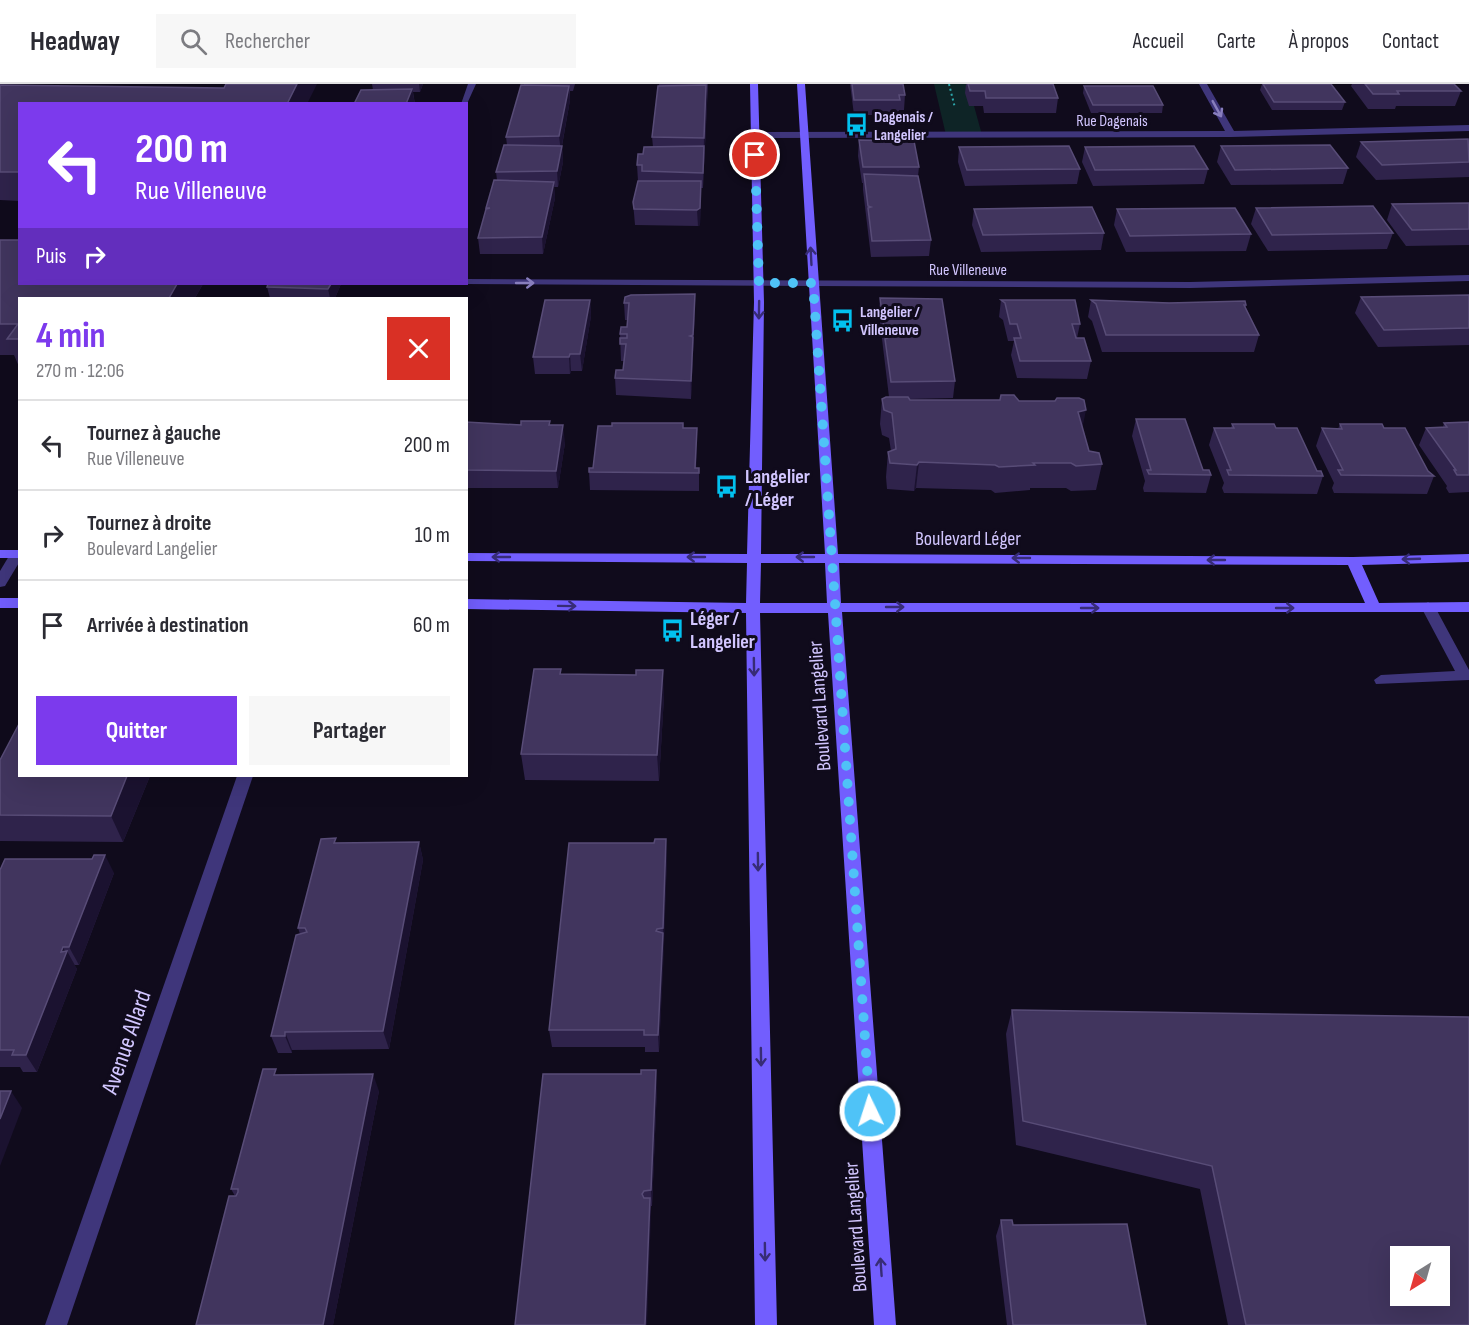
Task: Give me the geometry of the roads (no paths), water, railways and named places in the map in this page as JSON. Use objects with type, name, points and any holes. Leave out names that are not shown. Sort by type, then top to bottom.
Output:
[{"type":"main road","points":[[754,84],[759,283],[753,608],[766,1325]]},
{"type":"main road","name":"Boulevard Langelier","points":[[801,84],[831,557],[885,1325]]},
{"type":"main road","points":[[0,554],[18,554]]},
{"type":"main road","name":"Boulevard Léger","points":[[468,557],[1353,561],[1469,558]]},
{"type":"main road","points":[[1353,561],[1376,608]]},
{"type":"main road","points":[[0,603],[18,603]]},
{"type":"main road","points":[[468,604],[753,608],[1469,607]]},
{"type":"street","points":[[466,102],[472,84]]},
{"type":"street","points":[[1203,84],[1231,134]]},
{"type":"street","name":"Rue Dagenais","points":[[754,135],[1231,134],[1469,128]]},
{"type":"street","name":"Rue Villeneuve","points":[[468,282],[1190,285],[1469,278]]},
{"type":"street","points":[[0,583],[18,554]]},
{"type":"street","points":[[1382,680],[1467,676],[1428,608]]},
{"type":"street","name":"Avenue Allard","points":[[56,1325],[245,777]]},
{"type":"place","name":"Dagenais / Langelier","points":[[856,125]]},
{"type":"place","name":"Langelier / Villeneuve","points":[[842,320]]},
{"type":"place","name":"Langelier / Léger","points":[[727,487]]},
{"type":"place","name":"Léger / Langelier","points":[[672,630]]}]
